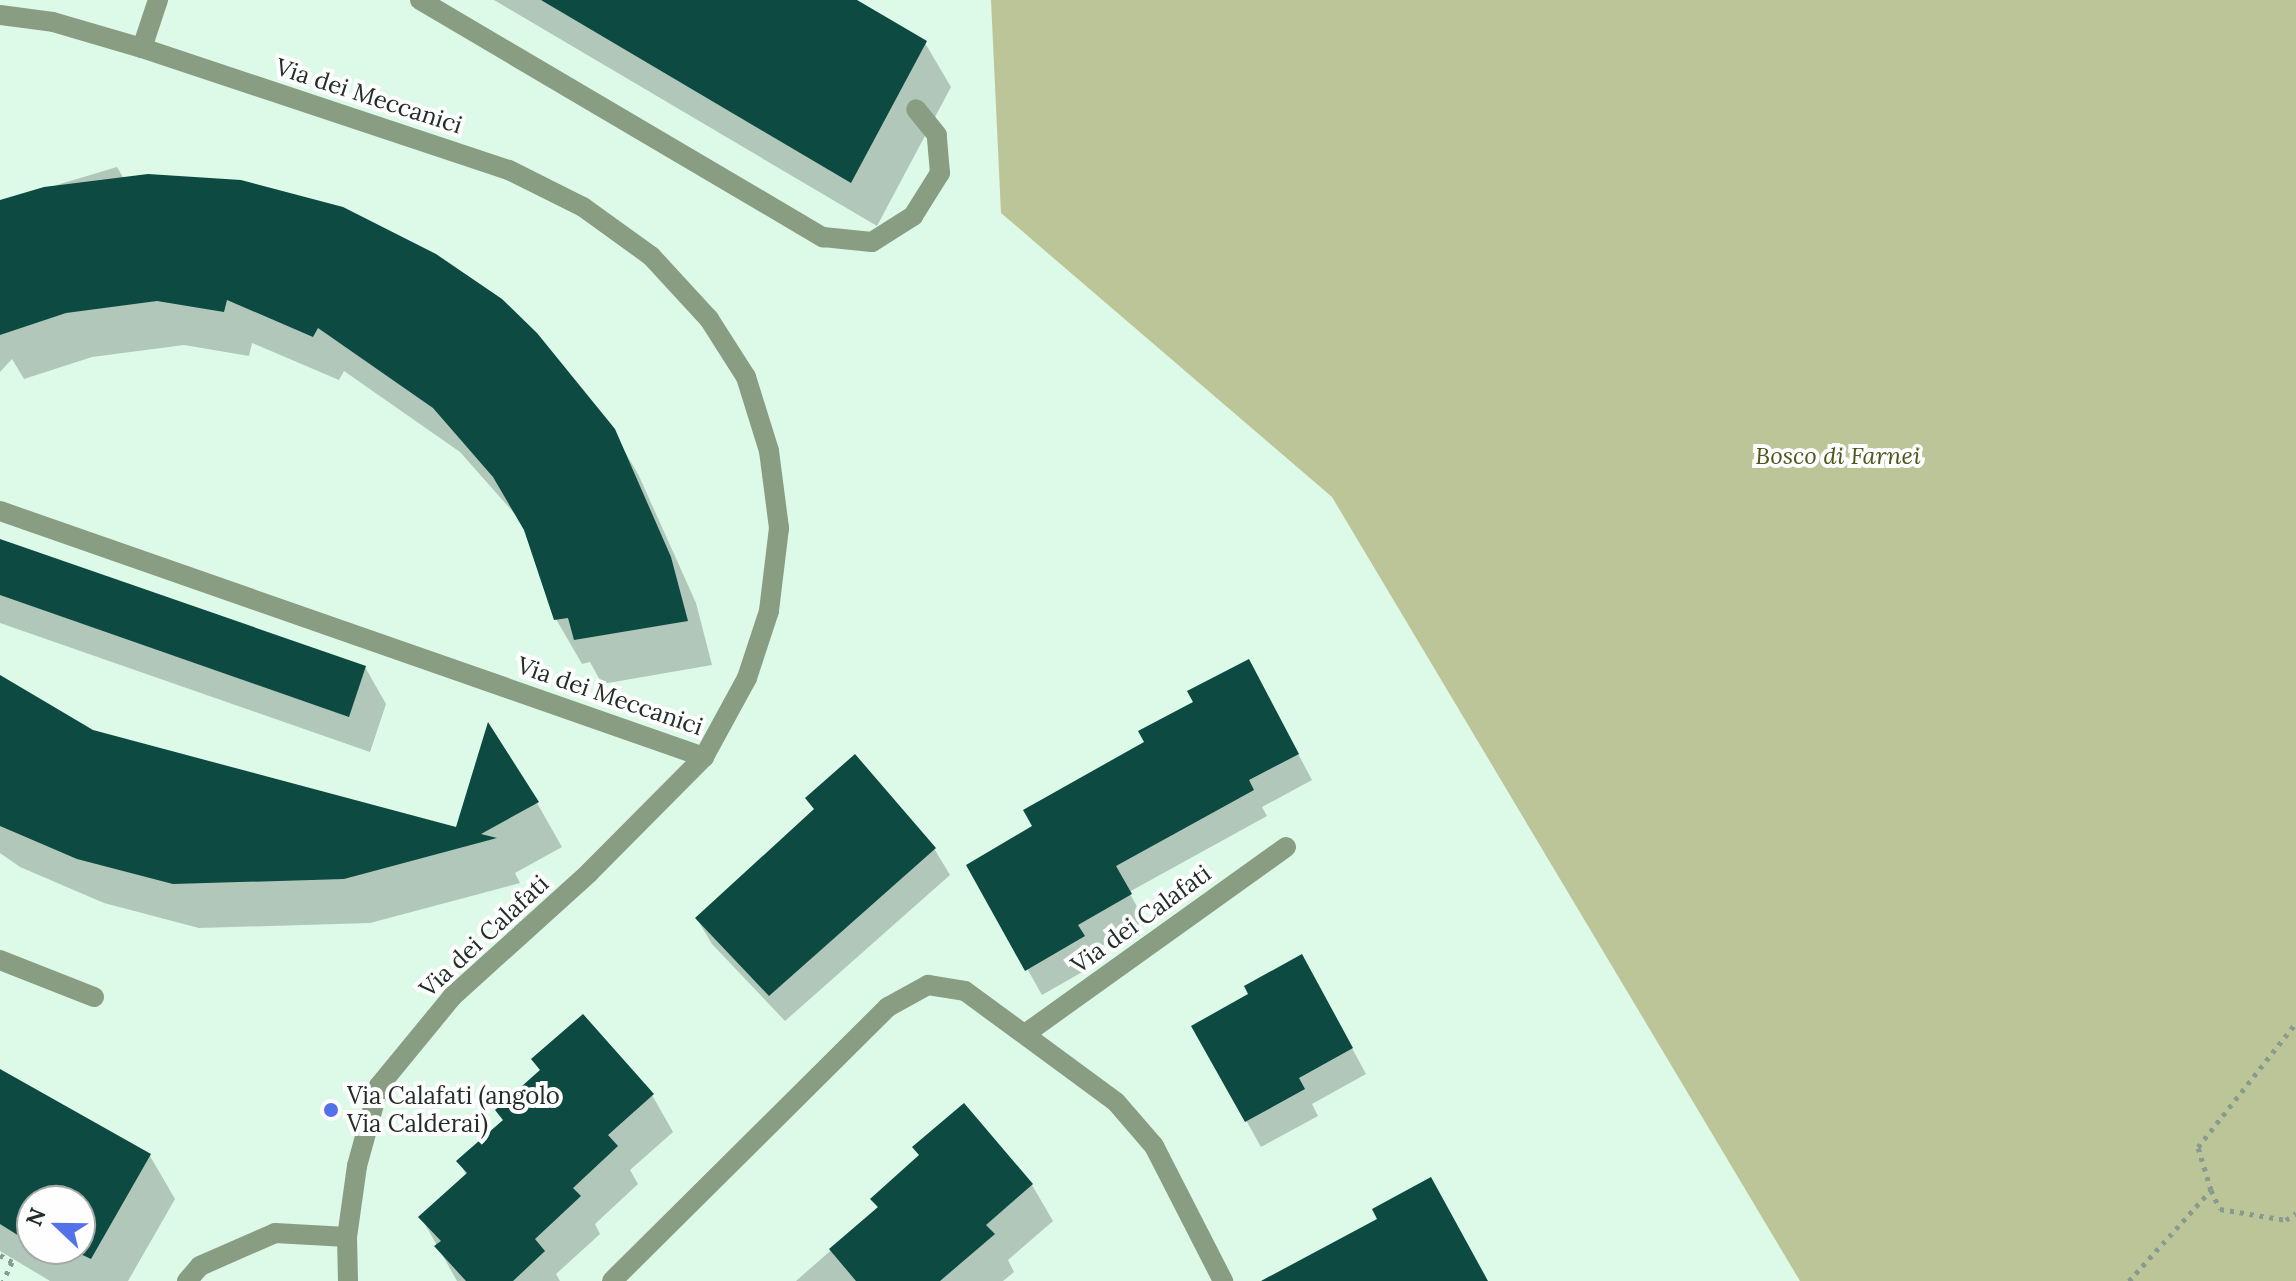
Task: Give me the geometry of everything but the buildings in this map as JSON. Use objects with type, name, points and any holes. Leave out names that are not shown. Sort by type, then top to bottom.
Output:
[{"type":"street","points":[[142,48],[158,0]]},
{"type":"street","points":[[420,0],[823,237],[872,242],[913,216],[940,173],[937,135],[916,109]]},
{"type":"street","name":"Via dei Meccanici","points":[[0,15],[53,22],[142,48],[509,170],[583,207],[651,256],[709,319],[746,377],[769,451],[779,528],[769,611],[747,678],[704,757],[0,511]]},
{"type":"street","name":"Via dei Calafati","points":[[348,1281],[347,1237],[357,1166],[379,1086],[452,997],[589,873],[704,757]]},
{"type":"street","name":"Via dei Calafati","points":[[1025,1034],[1286,847]]},
{"type":"street","points":[[0,960],[94,997]]},
{"type":"street","points":[[612,1281],[888,1007],[928,985],[965,991],[1116,1102],[1154,1146],[1223,1281]]},
{"type":"street","points":[[187,1281],[200,1266],[275,1233],[347,1237]]},
{"type":"path","points":[[2296,1023],[2198,1147],[2220,1209],[2286,1220],[2296,1213]]},
{"type":"path","points":[[2129,1281],[2211,1190]]},
{"type":"path","points":[[0,1255],[12,1262],[3,1281]]},
{"type":"green space","name":"Bosco di Farnei","points":[[991,0],[2296,0],[2296,1281],[1800,1281],[1332,497],[1001,213]]},
{"type":"place","name":"Via Calafati (angolo Via Calderai)","points":[[331,1110]]}]
